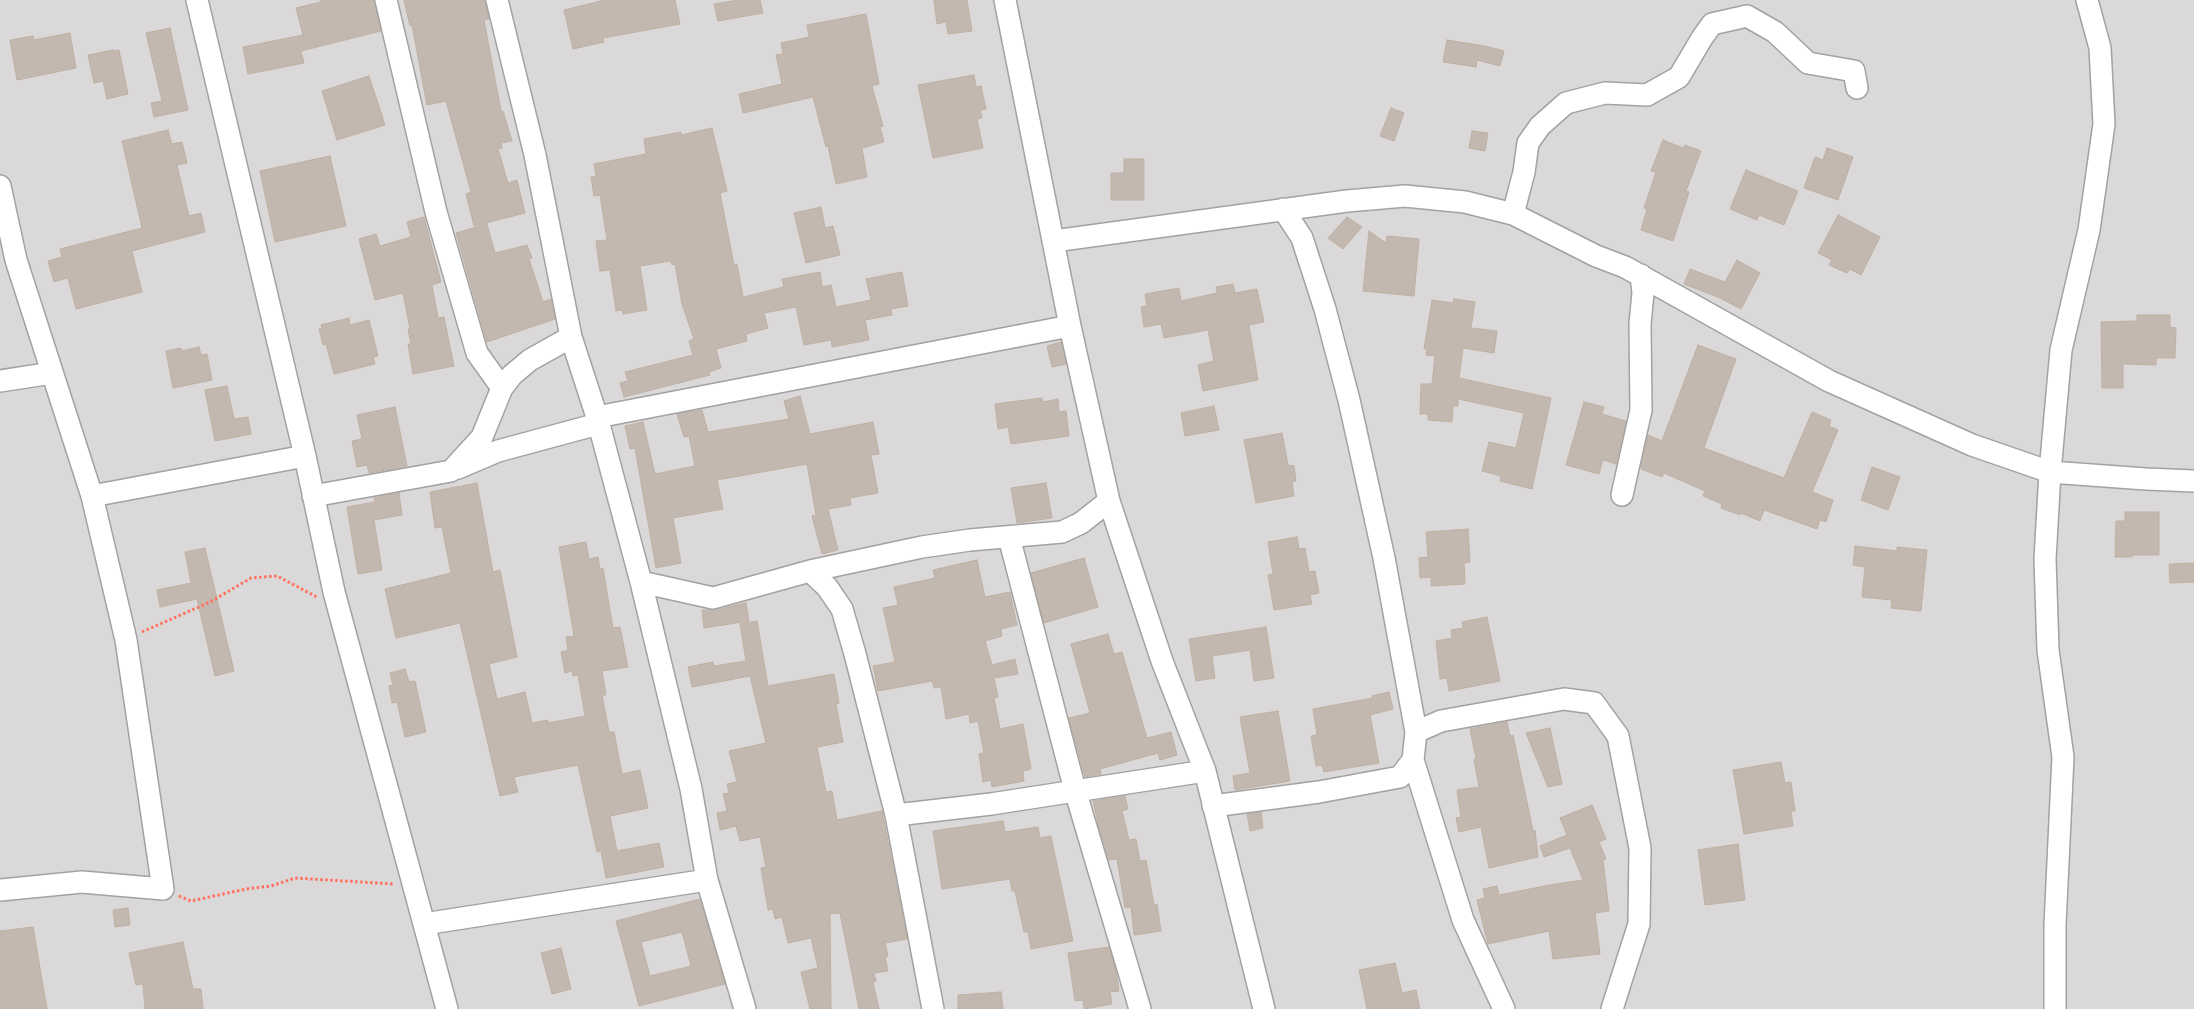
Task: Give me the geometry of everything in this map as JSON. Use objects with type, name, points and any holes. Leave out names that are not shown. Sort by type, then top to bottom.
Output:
[{"type":"street","points":[[197,0],[305,456],[334,592],[414,884],[446,1009]]},
{"type":"street","points":[[386,0],[436,212],[477,353],[502,388]]},
{"type":"street","points":[[497,0],[535,155],[571,337],[597,420],[641,582],[691,790],[707,880],[744,1009]]},
{"type":"street","points":[[1005,0],[1070,326],[1109,501],[1162,661],[1205,771],[1264,1009]]},
{"type":"street","points":[[2055,1009],[2055,925],[2063,757],[2048,650],[2045,559],[2050,472],[2061,350],[2089,230],[2104,124],[2100,48],[2087,0]]},
{"type":"street","points":[[1513,214],[1524,172],[1528,142],[1540,126],[1566,103],[1605,93],[1648,95],[1679,77],[1712,24],[1747,16],[1776,32],[1808,63],[1854,70],[1857,88]]},
{"type":"street","points":[[0,186],[16,260],[92,496],[126,640],[163,890],[82,882],[0,890]]},
{"type":"street","points":[[1054,241],[1283,209],[1405,196],[1465,202],[1513,214],[1596,256],[1641,275],[1829,381],[1972,445],[2050,472],[2146,480],[2194,481]]},
{"type":"street","points":[[1283,209],[1302,238],[1325,310],[1347,391],[1384,558],[1416,732],[1413,760],[1463,920],[1504,1009]]},
{"type":"street","points":[[1622,495],[1641,410],[1640,324],[1643,292],[1641,275]]},
{"type":"street","points":[[313,496],[451,471],[498,451],[597,420],[1070,326]]},
{"type":"street","points":[[451,471],[482,437],[502,388],[512,375],[530,360],[571,337]]},
{"type":"street","points":[[0,381],[52,373]]},
{"type":"street","points":[[92,496],[305,456]]},
{"type":"street","points":[[641,582],[713,598],[810,571],[922,547],[1062,532],[1081,523],[1109,501]]},
{"type":"street","points":[[1009,537],[1075,790],[1140,1009]]},
{"type":"street","points":[[810,571],[827,587],[842,609],[855,654],[896,815],[933,1009]]},
{"type":"street","points":[[1416,732],[1441,721],[1564,699],[1594,703],[1618,736],[1640,848],[1639,924],[1612,1009]]},
{"type":"street","points":[[1213,806],[1320,792],[1400,777],[1413,760]]},
{"type":"street","points":[[896,815],[991,804],[1205,771]]},
{"type":"street","points":[[424,924],[707,880]]},
{"type":"path","points":[[126,640],[210,602],[251,578],[277,576],[315,598],[334,592]]},
{"type":"path","points":[[163,890],[191,901],[246,888],[271,886],[295,878],[414,884]]},
{"type":"shaded area","points":[[0,0],[2194,0],[2194,1009],[0,1009]]},
{"type":"building","points":[[320,0],[374,0],[381,31],[301,51],[304,63],[248,74],[243,47],[303,35],[296,8],[321,2]]},
{"type":"building","points":[[404,0],[485,0],[489,19],[484,20],[501,111],[503,111],[512,141],[501,143],[502,148],[498,149],[508,183],[517,180],[525,213],[474,226],[466,194],[471,192],[446,101],[427,105],[412,25],[410,26]]},
{"type":"building","points":[[605,0],[675,0],[680,24],[603,38],[604,42],[573,49],[564,10]]},
{"type":"building","points":[[739,0],[760,0],[763,13],[718,21],[714,4]]},
{"type":"building","points":[[934,0],[967,0],[972,31],[948,34],[946,22],[937,24]]},
{"type":"building","points":[[866,14],[879,84],[872,86],[883,126],[880,127],[884,142],[862,148],[867,177],[836,184],[828,146],[826,147],[813,97],[743,113],[739,94],[782,84],[776,55],[783,54],[781,43],[809,37],[807,25]]},
{"type":"building","points":[[170,28],[188,110],[154,117],[151,103],[162,101],[146,33]]},
{"type":"building","points":[[70,33],[76,68],[17,80],[10,40],[33,36],[34,40]]},
{"type":"building","points":[[1447,40],[1504,51],[1500,66],[1477,60],[1476,67],[1443,62]]},
{"type":"building","points":[[119,50],[128,94],[107,99],[103,81],[94,83],[88,55]]},
{"type":"building","points":[[974,75],[976,87],[981,86],[986,109],[980,110],[982,118],[977,119],[983,148],[933,158],[918,85]]},
{"type":"building","points":[[369,76],[385,125],[337,140],[322,91]]},
{"type":"building","points":[[1391,108],[1404,113],[1394,141],[1380,136]]},
{"type":"building","points":[[712,128],[727,191],[720,193],[734,265],[737,264],[743,297],[784,287],[782,279],[820,272],[822,287],[831,285],[836,307],[871,300],[866,279],[902,272],[908,306],[891,309],[892,315],[865,320],[869,340],[832,347],[831,340],[804,345],[796,307],[764,313],[768,328],[746,334],[747,341],[716,349],[721,368],[709,372],[710,375],[624,397],[620,383],[628,381],[625,372],[693,355],[689,341],[694,339],[682,304],[675,264],[672,265],[671,261],[640,266],[647,310],[623,314],[622,310],[616,311],[610,270],[600,271],[596,241],[607,240],[600,195],[594,196],[591,177],[596,176],[594,164],[646,154],[644,139],[681,132],[681,135]]},
{"type":"building","points":[[168,130],[172,144],[182,142],[187,163],[177,165],[189,216],[201,213],[205,232],[132,251],[142,292],[76,309],[68,278],[54,282],[48,261],[62,257],[60,249],[142,228],[122,141]]},
{"type":"building","points":[[1472,131],[1488,133],[1485,151],[1469,148]]},
{"type":"building","points":[[1663,140],[1683,148],[1685,145],[1701,151],[1686,191],[1689,192],[1673,241],[1641,230],[1647,209],[1644,208],[1656,172],[1651,171]]},
{"type":"building","points":[[1827,148],[1853,157],[1838,200],[1804,188],[1815,157],[1823,160]]},
{"type":"building","points":[[330,156],[346,226],[275,242],[260,171]]},
{"type":"building","points":[[1124,159],[1144,159],[1144,200],[1111,200],[1111,173],[1124,173]]},
{"type":"building","points":[[1746,170],[1798,191],[1784,225],[1759,215],[1757,220],[1730,209]]},
{"type":"building","points":[[821,207],[825,228],[833,226],[840,255],[806,263],[794,213]]},
{"type":"building","points":[[1838,215],[1880,237],[1861,275],[1850,269],[1847,273],[1829,265],[1832,260],[1818,253]]},
{"type":"building","points":[[424,217],[441,282],[432,285],[438,318],[444,317],[454,366],[413,374],[408,344],[411,344],[408,329],[410,329],[403,293],[375,300],[359,239],[376,234],[380,246],[411,237],[407,222]]},
{"type":"building","points":[[1347,217],[1362,227],[1343,249],[1328,238]]},
{"type":"building","points":[[487,224],[495,253],[527,245],[532,258],[529,259],[543,302],[551,299],[555,319],[487,342],[456,233]]},
{"type":"building","points":[[1369,231],[1386,243],[1387,236],[1419,239],[1414,296],[1363,291]]},
{"type":"building","points":[[1737,260],[1760,273],[1741,309],[1720,298],[1684,284],[1690,269],[1725,282]]},
{"type":"building","points":[[1233,284],[1235,293],[1257,289],[1264,322],[1249,325],[1258,380],[1203,391],[1198,365],[1214,361],[1208,330],[1164,338],[1161,324],[1144,327],[1141,307],[1147,306],[1145,294],[1179,288],[1181,301],[1217,293],[1216,287]]},
{"type":"building","points":[[1454,299],[1475,302],[1471,328],[1497,331],[1494,353],[1463,348],[1459,378],[1551,398],[1532,489],[1500,481],[1501,476],[1482,471],[1489,442],[1516,448],[1524,413],[1458,399],[1458,406],[1453,406],[1452,422],[1428,420],[1428,414],[1420,414],[1421,384],[1432,384],[1435,356],[1426,355],[1427,349],[1424,349],[1432,300],[1453,303]]},
{"type":"building","points":[[2137,315],[2170,315],[2170,327],[2176,328],[2175,358],[2156,358],[2156,365],[2123,364],[2123,388],[2102,388],[2101,322],[2137,321]]},
{"type":"building","points":[[349,318],[350,325],[369,320],[378,356],[373,357],[375,364],[334,374],[326,344],[323,345],[319,329],[322,328],[321,325]]},
{"type":"building","points":[[1061,342],[1066,364],[1052,367],[1047,346]]},
{"type":"building","points":[[1698,345],[1736,359],[1704,448],[1784,478],[1812,412],[1831,420],[1829,426],[1838,430],[1812,492],[1833,500],[1826,522],[1820,520],[1817,529],[1764,510],[1760,521],[1741,513],[1740,515],[1721,508],[1722,504],[1703,496],[1705,491],[1664,473],[1662,477],[1641,469],[1648,435],[1662,441]]},
{"type":"building","points":[[199,347],[201,355],[207,354],[212,380],[173,388],[166,351],[181,348],[182,351]]},
{"type":"building","points":[[227,386],[234,419],[248,417],[251,434],[215,441],[205,390]]},
{"type":"building","points":[[800,396],[810,434],[873,422],[879,454],[871,455],[878,493],[850,498],[851,505],[828,509],[838,550],[822,554],[812,516],[816,515],[807,464],[717,480],[723,509],[673,518],[681,563],[656,568],[635,448],[630,449],[625,426],[643,422],[655,474],[695,466],[689,436],[684,437],[677,414],[702,410],[708,432],[789,419],[784,401]]},
{"type":"building","points":[[1042,398],[1043,402],[1058,399],[1059,412],[1066,411],[1069,436],[1011,444],[1008,427],[998,429],[995,404]]},
{"type":"building","points":[[1584,402],[1604,407],[1602,414],[1626,421],[1616,464],[1603,460],[1599,474],[1566,465]]},
{"type":"building","points":[[1214,406],[1219,430],[1185,436],[1181,413]]},
{"type":"building","points":[[395,407],[407,466],[369,473],[367,465],[357,467],[352,441],[362,439],[357,415]]},
{"type":"building","points":[[1282,433],[1288,465],[1294,466],[1296,481],[1292,482],[1294,496],[1256,503],[1244,440]]},
{"type":"building","points":[[1872,467],[1900,477],[1888,510],[1861,500]]},
{"type":"building","points":[[477,483],[493,572],[500,570],[517,657],[489,664],[497,699],[525,692],[532,723],[548,720],[548,723],[585,716],[578,675],[573,676],[572,671],[565,673],[561,652],[568,650],[566,637],[574,636],[559,547],[586,542],[589,559],[598,557],[600,569],[603,568],[613,628],[620,627],[628,667],[602,671],[606,695],[602,695],[609,732],[614,732],[622,774],[640,770],[648,808],[610,816],[617,851],[659,843],[664,867],[606,878],[601,851],[597,852],[578,765],[514,777],[518,792],[500,796],[460,623],[396,638],[385,589],[451,573],[442,527],[435,528],[430,492]]},
{"type":"building","points":[[1046,483],[1052,518],[1017,523],[1011,488]]},
{"type":"building","points":[[399,493],[402,515],[374,520],[382,570],[358,574],[347,507],[375,502],[374,498]]},
{"type":"building","points":[[2125,512],[2159,512],[2159,555],[2115,557],[2116,521],[2125,521]]},
{"type":"building","points":[[1468,529],[1470,562],[1464,563],[1465,584],[1431,586],[1431,577],[1420,578],[1419,558],[1428,557],[1426,532]]},
{"type":"building","points":[[1297,537],[1299,549],[1305,548],[1309,572],[1315,571],[1319,593],[1310,595],[1312,604],[1274,610],[1268,575],[1273,574],[1268,542]]},
{"type":"building","points":[[1855,546],[1897,551],[1897,547],[1927,550],[1921,611],[1891,608],[1892,600],[1862,597],[1865,567],[1853,565]]},
{"type":"building","points":[[205,548],[234,671],[215,676],[197,599],[160,607],[157,590],[191,583],[185,552]]},
{"type":"building","points":[[1084,558],[1098,607],[1044,623],[1031,573]]},
{"type":"building","points":[[977,560],[985,597],[1010,592],[1017,625],[1001,629],[1002,636],[985,641],[992,665],[1015,659],[1018,674],[994,678],[998,697],[994,698],[1000,729],[1023,724],[1031,769],[1023,771],[1024,781],[992,787],[991,780],[983,782],[979,754],[984,753],[978,721],[970,723],[969,714],[946,719],[941,687],[934,688],[932,681],[878,691],[873,666],[895,662],[883,608],[898,605],[894,587],[935,578],[933,570]]},
{"type":"building","points":[[2194,563],[2194,582],[2170,583],[2169,564]]},
{"type":"building","points":[[746,603],[749,621],[704,628],[702,610],[716,610]]},
{"type":"building","points":[[1487,617],[1500,681],[1449,691],[1447,678],[1440,679],[1436,641],[1452,638],[1451,630],[1463,628],[1462,622]]},
{"type":"building","points":[[757,621],[768,686],[834,674],[839,703],[836,704],[843,742],[817,747],[826,792],[832,791],[837,820],[882,811],[907,939],[885,943],[888,956],[885,957],[888,971],[874,973],[876,981],[873,982],[879,1009],[859,1009],[840,913],[830,914],[831,1009],[810,1009],[801,972],[818,968],[811,938],[788,943],[782,917],[775,919],[773,909],[768,910],[761,868],[766,867],[760,837],[740,841],[736,826],[720,830],[717,813],[727,811],[723,794],[729,793],[727,784],[737,782],[729,751],[766,743],[750,676],[692,687],[688,667],[713,662],[714,666],[746,661],[740,624]]},
{"type":"building","points":[[1266,627],[1274,678],[1254,681],[1250,650],[1212,656],[1215,678],[1196,681],[1189,639]]},
{"type":"building","points":[[1108,634],[1114,654],[1122,652],[1147,738],[1171,732],[1177,755],[1160,760],[1158,753],[1100,769],[1101,774],[1085,777],[1069,718],[1090,713],[1071,644]]},
{"type":"building","points":[[405,669],[409,682],[415,681],[426,732],[405,737],[397,702],[392,703],[389,686],[393,685],[390,673]]},
{"type":"building","points":[[1389,692],[1393,709],[1370,715],[1379,763],[1324,772],[1322,765],[1316,766],[1311,736],[1317,735],[1313,709],[1373,698],[1372,696]]},
{"type":"building","points":[[1278,711],[1290,781],[1235,790],[1233,776],[1250,773],[1240,717]]},
{"type":"building","points":[[1507,722],[1510,736],[1513,735],[1533,831],[1535,830],[1538,857],[1489,868],[1481,827],[1459,832],[1456,818],[1461,817],[1457,790],[1479,787],[1470,729]]},
{"type":"building","points":[[1550,728],[1562,784],[1548,787],[1526,733]]},
{"type":"building","points":[[1781,762],[1785,783],[1791,782],[1795,811],[1791,811],[1793,826],[1744,834],[1733,770]]},
{"type":"building","points":[[1125,796],[1128,809],[1122,811],[1129,840],[1136,839],[1140,861],[1146,860],[1154,905],[1157,904],[1161,931],[1134,935],[1131,907],[1125,908],[1117,859],[1109,860],[1099,827],[1093,801]]},
{"type":"building","points":[[1592,805],[1606,839],[1599,842],[1606,859],[1603,860],[1609,911],[1595,913],[1600,954],[1553,959],[1549,931],[1488,944],[1477,900],[1485,898],[1483,889],[1497,886],[1499,895],[1583,880],[1570,848],[1544,857],[1540,846],[1567,835],[1560,818]]},
{"type":"building","points":[[1261,812],[1263,828],[1250,831],[1247,814]]},
{"type":"building","points":[[1003,821],[1005,832],[1038,827],[1040,838],[1051,836],[1073,941],[1031,949],[1028,932],[1024,932],[1015,891],[1012,891],[1010,879],[942,889],[933,831]]},
{"type":"building","points":[[1738,844],[1745,900],[1705,905],[1698,850]]},
{"type":"building","points":[[700,899],[725,984],[639,1006],[616,921]],"holes":[[[682,932],[691,966],[650,976],[641,942]]]},
{"type":"building","points":[[128,908],[130,925],[115,927],[113,910]]},
{"type":"building","points":[[33,927],[47,1009],[0,1009],[0,931]]},
{"type":"building","points":[[183,942],[193,989],[201,989],[203,1009],[145,1009],[143,984],[136,985],[129,953]]},
{"type":"building","points":[[1109,947],[1116,971],[1119,991],[1110,992],[1112,1004],[1084,1009],[1083,1000],[1075,1001],[1068,953]]},
{"type":"building","points":[[561,948],[571,989],[552,994],[541,953]]},
{"type":"building","points":[[1395,963],[1402,993],[1416,990],[1420,1009],[1367,1009],[1359,970]]},
{"type":"building","points":[[1001,992],[1003,1009],[958,1009],[958,995]]}]
